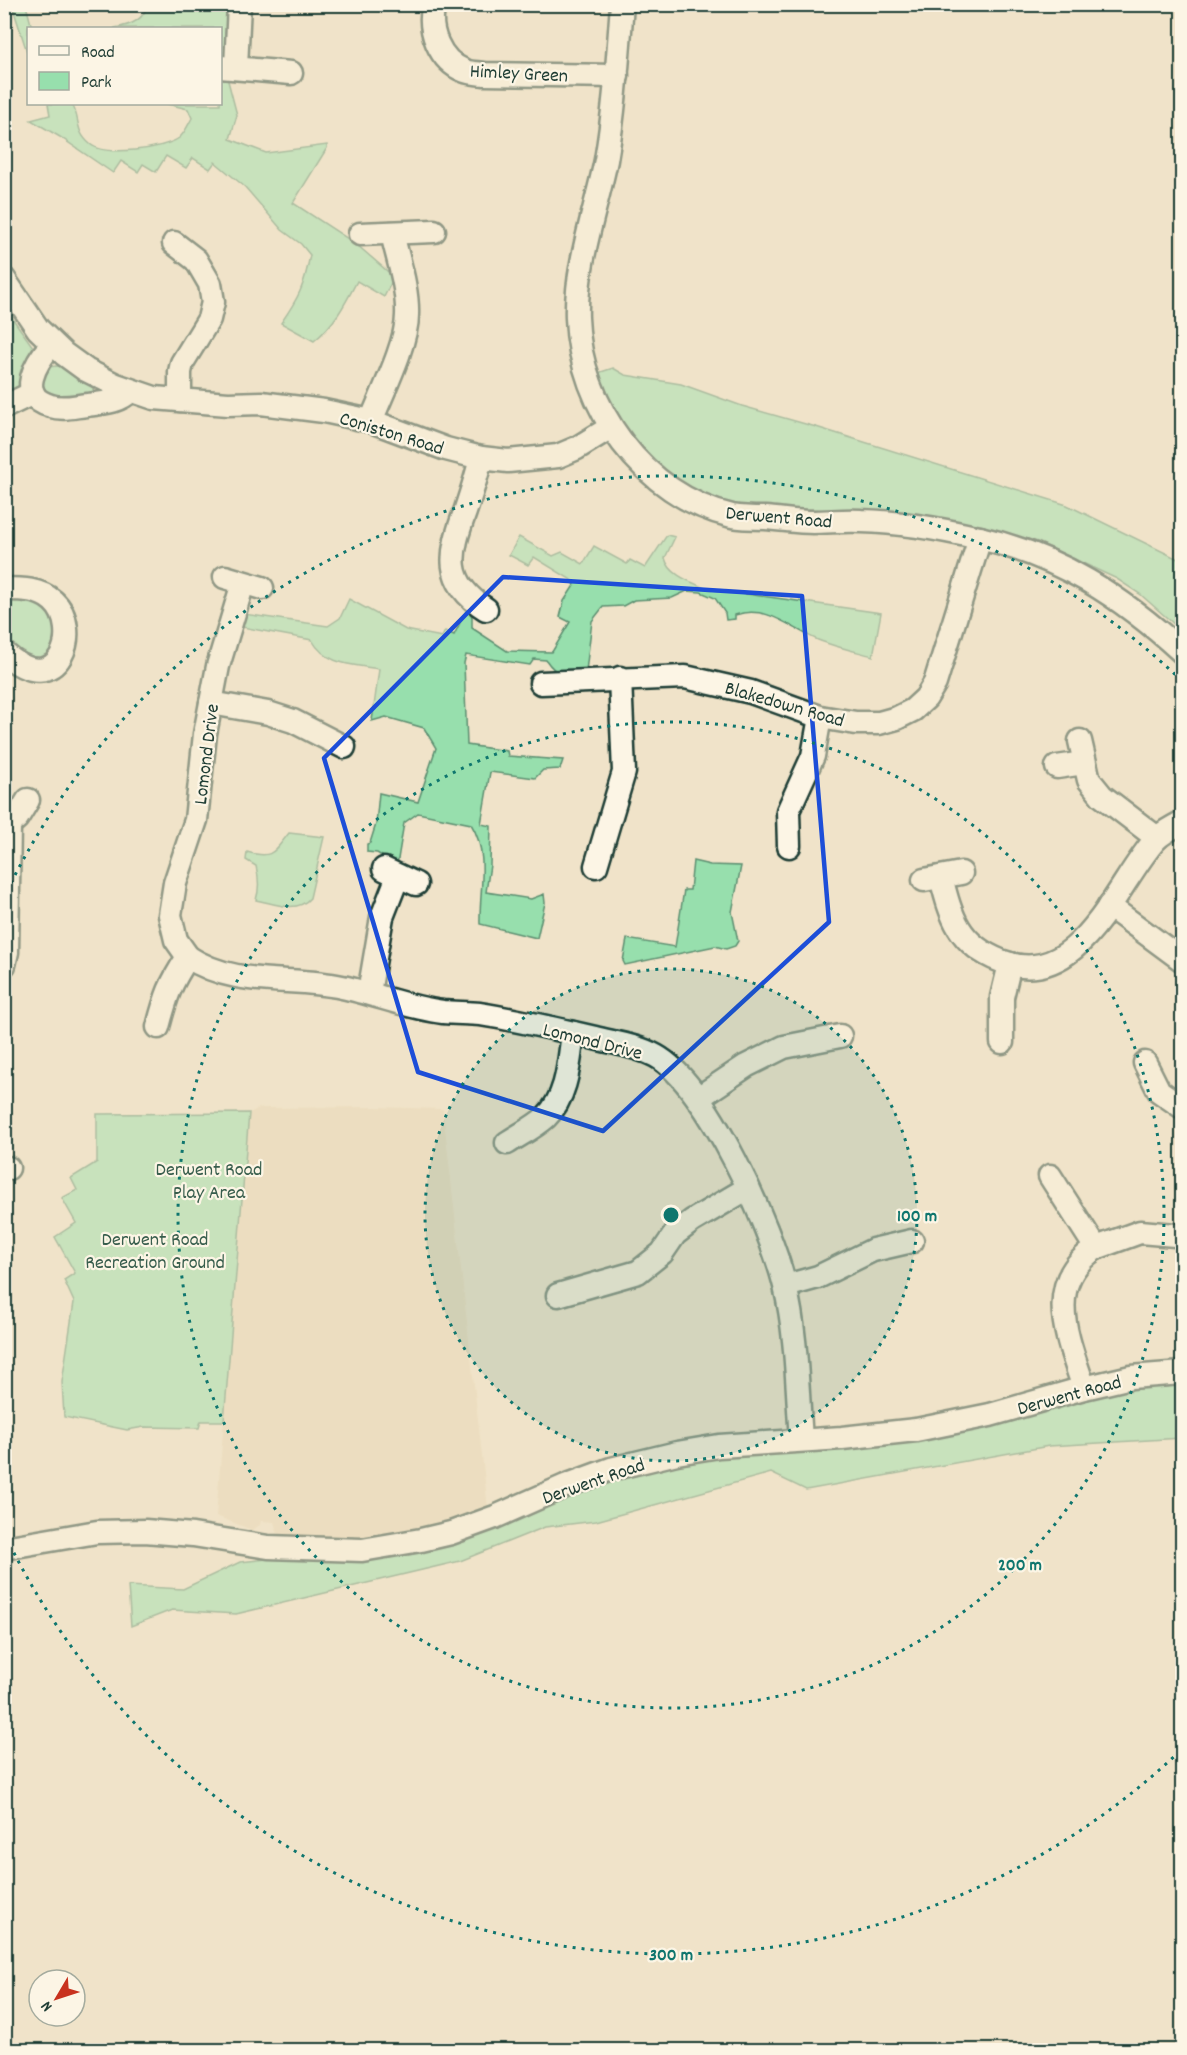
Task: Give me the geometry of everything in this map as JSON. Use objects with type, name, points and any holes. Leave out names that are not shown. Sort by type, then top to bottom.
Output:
[{"type":"street","points":[[239,4],[228,67],[291,74]]},
{"type":"street","name":"Himley Green","points":[[434,4],[430,17],[439,49],[451,62],[465,71],[484,74],[617,76]]},
{"type":"street","points":[[617,76],[622,4]]},
{"type":"street","name":"Derwent Road","points":[[617,76],[612,122],[582,268],[576,315],[578,339],[589,386],[611,427],[626,448],[664,483],[703,506],[733,516],[810,522],[861,521],[907,525],[980,538],[1041,556],[1079,574],[1153,625],[1182,652]]},
{"type":"street","points":[[360,234],[434,231]]},
{"type":"street","points":[[371,421],[397,359],[408,318],[406,296],[392,233]]},
{"type":"street","points":[[174,243],[195,260],[210,284],[213,302],[208,319],[182,363],[180,400]]},
{"type":"street","name":"Coniston Road","points":[[4,279],[24,312],[52,344],[86,370],[130,391],[154,398],[228,404],[261,403],[324,411],[371,421],[446,449],[481,458],[517,461],[558,456],[577,448],[611,427]]},
{"type":"street","points":[[52,344],[39,358],[31,377],[33,393],[41,403],[51,407],[65,408],[110,402],[126,396],[130,391]]},
{"type":"street","points":[[4,407],[33,393]]},
{"type":"street","points":[[481,458],[452,555],[455,574],[476,603],[486,609]]},
{"type":"street","name":"Blakedown Road","points":[[541,683],[685,677],[751,692],[820,717],[856,723],[879,723],[897,718],[913,710],[926,698],[935,683],[980,538]]},
{"type":"street","name":"Lomond Drive","points":[[244,583],[218,666],[205,734],[196,820],[175,883],[170,915],[176,940],[188,957],[222,974],[340,986],[428,1009],[481,1015],[573,1033],[626,1045],[656,1056],[679,1074],[698,1098],[723,1139],[769,1234],[786,1286],[795,1346],[801,1439]]},
{"type":"street","points":[[4,590],[22,589],[40,593],[54,602],[64,615],[66,636],[63,653],[52,667],[39,671],[23,668],[4,653]]},
{"type":"street","points":[[596,866],[624,772],[620,678]]},
{"type":"street","points":[[211,703],[268,713],[293,721],[344,747]]},
{"type":"street","points":[[789,846],[788,811],[813,756],[820,717]]},
{"type":"street","points":[[1057,767],[1082,752],[1089,780],[1102,796],[1157,838]]},
{"type":"street","points":[[4,965],[7,952],[7,824],[17,818],[28,800]]},
{"type":"street","points":[[942,877],[951,915],[974,947],[1010,964],[1028,966],[1048,962],[1070,951],[1089,935],[1157,838],[1182,822]]},
{"type":"street","points":[[369,993],[382,917],[400,876]]},
{"type":"street","points":[[1109,906],[1182,960]]},
{"type":"street","points":[[158,1027],[172,980],[188,957]]},
{"type":"street","points":[[1000,1043],[1002,997],[1010,964]]},
{"type":"street","points":[[698,1098],[755,1061],[812,1031],[840,1036]]},
{"type":"street","points":[[507,1143],[541,1133],[547,1116],[557,1101],[565,1082],[573,1033]]},
{"type":"street","points":[[1144,1063],[1159,1091],[1182,1107]]},
{"type":"street","points":[[1050,1176],[1096,1248]]},
{"type":"street","points":[[558,1295],[591,1294],[638,1272],[662,1253],[675,1234],[692,1221],[748,1188]]},
{"type":"street","points":[[1084,1388],[1064,1325],[1063,1294],[1073,1270],[1086,1255],[1096,1248],[1140,1232],[1175,1235]]},
{"type":"street","points":[[786,1286],[818,1276],[873,1250],[883,1240],[912,1241]]},
{"type":"street","name":"Derwent Road","points":[[5,1546],[97,1532],[145,1531],[193,1535],[268,1547],[362,1550],[451,1533],[565,1486],[611,1469],[644,1461],[719,1446],[842,1438],[916,1430],[990,1415],[1131,1377],[1182,1373]]},
{"type":"highlighted area","points":[[503,577],[802,596],[829,922],[603,1131],[418,1072],[324,758]]},
{"type":"shaded area","points":[[259,1108],[443,1109],[488,1508],[416,1531],[337,1542],[284,1536],[278,1534],[274,1522],[261,1521],[260,1525],[252,1530],[216,1516],[249,1113]]},
{"type":"green space","points":[[12,5],[26,5],[32,27],[27,27],[27,52]]},
{"type":"green space","points":[[147,5],[237,5],[227,51],[222,53],[222,27],[120,27],[135,22]]},
{"type":"green space","points":[[222,76],[227,77],[237,115],[230,139],[266,153],[327,145],[293,203],[356,244],[394,277],[384,297],[357,281],[334,321],[314,341],[281,323],[300,291],[310,255],[301,244],[282,230],[245,187],[215,162],[210,169],[193,158],[186,168],[166,156],[156,172],[143,164],[138,172],[121,161],[113,173],[31,120],[50,115],[48,105],[72,105],[82,134],[90,144],[98,148],[121,151],[148,148],[179,138],[192,118],[188,109],[171,105],[222,105]]},
{"type":"green space","points":[[5,308],[33,347],[24,367],[24,388],[5,396]]},
{"type":"green space","points":[[56,366],[65,367],[93,388],[94,397],[41,396],[38,372]]},
{"type":"green space","points":[[613,368],[625,375],[681,384],[742,406],[1067,505],[1182,561],[1182,631],[1140,594],[1117,579],[1038,542],[985,528],[902,512],[809,509],[774,513],[737,506],[707,496],[679,481],[650,457],[621,425],[595,374]]},
{"type":"green space","points":[[667,535],[675,537],[665,558],[667,564],[681,577],[705,588],[881,613],[873,656],[818,640],[768,615],[747,612],[735,615],[735,619],[726,620],[725,613],[715,598],[701,592],[687,591],[672,598],[634,600],[623,606],[603,607],[592,621],[586,671],[568,674],[559,672],[554,670],[546,660],[534,659],[530,665],[466,655],[464,663],[467,745],[507,751],[508,756],[563,760],[560,769],[543,770],[535,778],[490,772],[481,824],[491,826],[490,865],[486,892],[531,899],[544,894],[545,903],[537,938],[480,924],[482,860],[477,836],[471,824],[418,813],[404,823],[397,865],[377,853],[367,852],[367,844],[370,843],[376,824],[379,793],[418,802],[436,748],[424,728],[386,717],[372,721],[379,669],[333,659],[318,649],[312,640],[242,627],[244,614],[328,626],[340,618],[349,599],[406,630],[442,637],[445,631],[454,635],[468,606],[472,617],[472,628],[507,651],[552,652],[570,622],[560,617],[564,601],[575,584],[534,557],[528,565],[509,555],[519,537],[553,556],[562,552],[583,564],[594,546],[627,564],[630,560],[645,568]]},
{"type":"green space","points":[[4,598],[37,601],[51,613],[57,632],[55,646],[43,659],[29,659],[5,641]]},
{"type":"green space","points":[[289,833],[324,837],[310,898],[305,903],[292,906],[256,900],[259,887],[258,875],[256,866],[246,860],[247,852],[262,855],[272,853]]},
{"type":"green space","points":[[693,861],[710,865],[741,866],[732,912],[738,941],[735,946],[726,949],[715,946],[625,965],[623,961],[627,939],[675,947],[684,890],[690,890]]},
{"type":"green space","name":"Derwent Road Recreation Ground","points":[[249,1113],[224,1421],[201,1421],[199,1428],[144,1427],[127,1430],[64,1417],[62,1382],[74,1302],[64,1280],[75,1273],[55,1237],[76,1223],[62,1198],[77,1190],[71,1178],[97,1162],[97,1114]]},
{"type":"green space","points":[[1182,1383],[1182,1438],[1049,1446],[806,1490],[771,1473],[596,1521],[545,1527],[460,1561],[236,1614],[172,1610],[131,1626],[128,1586],[183,1589],[240,1562],[284,1557],[333,1559],[611,1479],[726,1453],[1054,1408],[1114,1392]]},
{"type":"park label","name":"Derwent Road Play Area","points":[[209,1180]]}]
